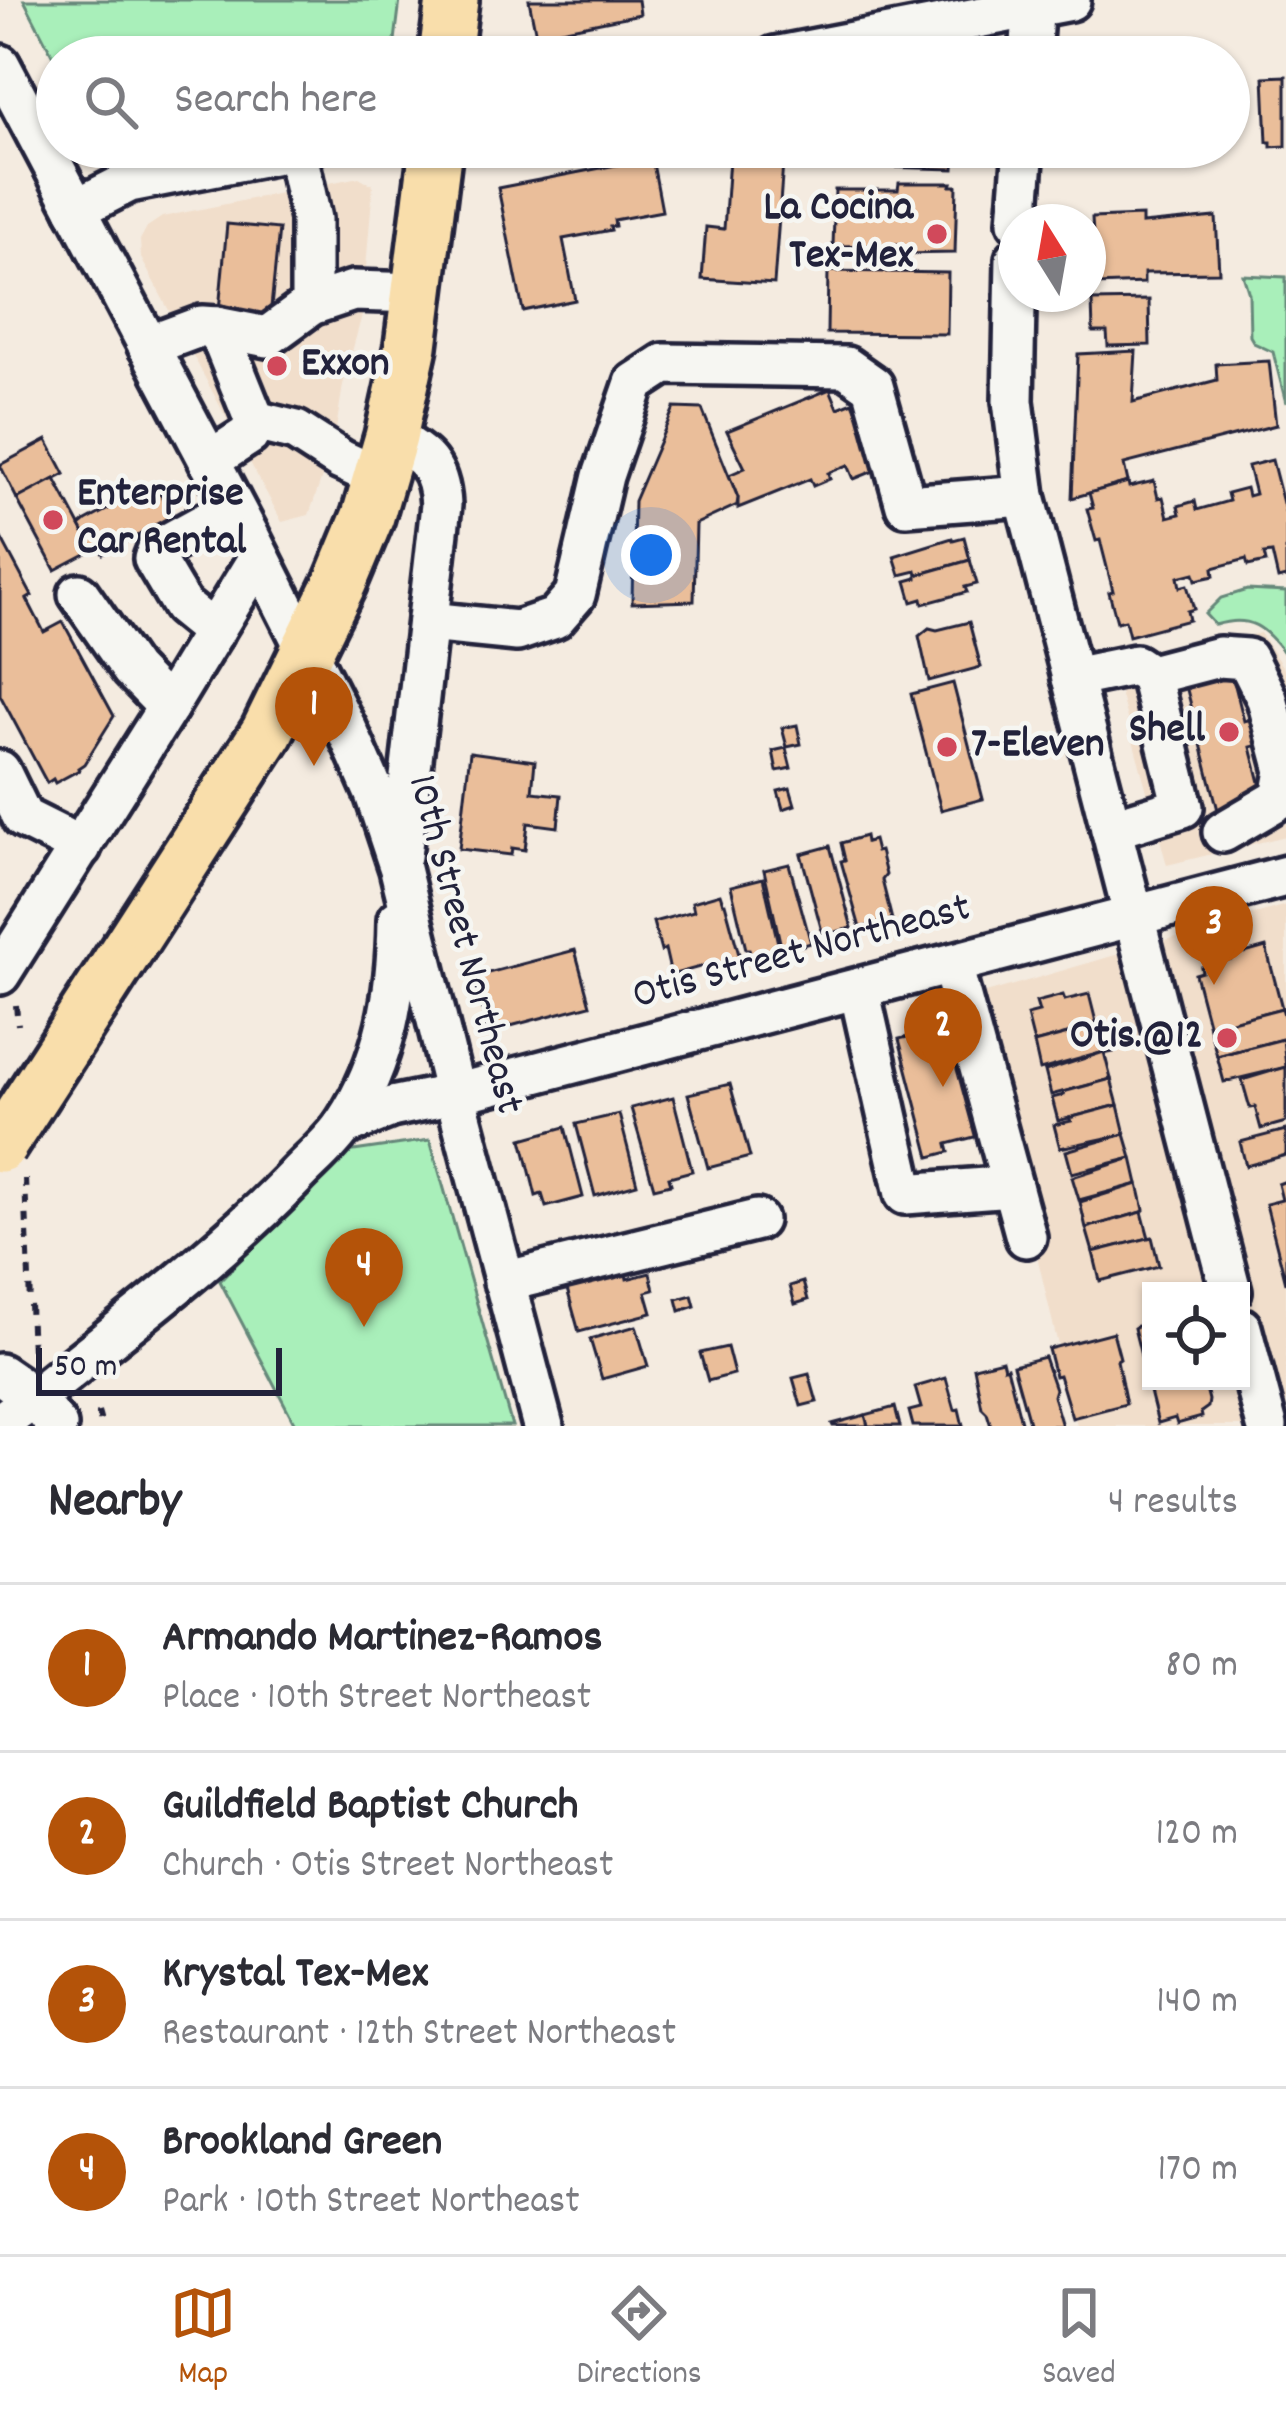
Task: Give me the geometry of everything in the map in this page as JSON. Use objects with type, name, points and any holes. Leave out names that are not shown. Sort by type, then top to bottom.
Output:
[{"type":"main road","points":[[448,36],[452,0]]},
{"type":"main road","points":[[12,1162],[117,965],[267,732],[355,548],[386,457],[411,346],[433,168]]},
{"type":"street","points":[[878,36],[1046,2],[1036,36]]},
{"type":"street","name":"10th Street Northeast","points":[[0,65],[36,133]]},
{"type":"street","name":"10th Street Northeast","points":[[54,168],[259,557],[370,782],[400,869],[543,1426]]},
{"type":"street","points":[[76,209],[129,182],[200,168]]},
{"type":"street","points":[[305,168],[311,218],[311,305]]},
{"type":"street","points":[[1019,204],[1022,168]]},
{"type":"street","points":[[148,346],[202,326],[267,337],[311,305],[353,291],[418,293]]},
{"type":"street","points":[[1014,312],[1013,401],[1025,496],[1230,1282]]},
{"type":"street","points":[[209,461],[250,435],[255,421],[217,327]]},
{"type":"street","points":[[428,622],[518,631],[555,618],[575,596],[603,476],[635,383],[664,364],[846,367],[873,386],[906,506],[1025,496]]},
{"type":"street","points":[[0,1423],[46,1412],[343,1126],[368,1079],[392,1003],[400,869],[442,505],[440,479],[410,446],[386,457],[340,460],[296,431],[255,421]]},
{"type":"street","points":[[214,632],[182,606],[154,559],[158,549],[233,508]]},
{"type":"street","points":[[8,988],[81,847],[259,557]]},
{"type":"street","points":[[79,593],[132,670],[168,707]]},
{"type":"street","points":[[1072,678],[1135,665],[1150,675],[1183,807],[1186,815],[1204,827],[1223,832],[1281,798],[1286,770],[1267,699],[1247,659],[1219,657],[1150,675]]},
{"type":"street","points":[[0,771],[23,818],[81,847]]},
{"type":"street","points":[[1111,829],[1183,807]]},
{"type":"street","points":[[1223,832],[1241,888]]},
{"type":"street","name":"Otis Street Northeast","points":[[343,1126],[391,1107],[1286,876]]},
{"type":"street","points":[[952,964],[1025,1237]]},
{"type":"street","points":[[860,988],[905,1194],[1012,1186]]},
{"type":"street","points":[[504,1282],[758,1220]]},
{"type":"street","points":[[1250,1362],[1267,1426]]},
{"type":"street","points":[[16,1364],[46,1412]]},
{"type":"path","points":[[8,988],[18,1025]]},
{"type":"path","points":[[12,1162],[16,1364]]},
{"type":"path","points":[[98,1412],[102,1426]]},
{"type":"shaded area","points":[[359,177],[373,185],[362,315],[334,442],[309,515],[282,522],[141,258],[140,240],[147,227],[162,217]]},
{"type":"shaded area","points":[[1260,633],[1286,672],[1286,836],[1167,865],[1109,652],[1166,653]]},
{"type":"shaded area","points":[[1286,905],[1286,1426],[1077,1426],[976,996]]},
{"type":"green space","points":[[24,0],[400,0],[396,36],[43,36]]},
{"type":"green space","points":[[1243,275],[1286,277],[1286,403],[1273,352],[1250,336],[1249,294]]},
{"type":"green space","points":[[1247,590],[1286,592],[1286,655],[1256,625],[1238,621],[1215,625],[1205,614],[1221,598]]},
{"type":"green space","points":[[430,1140],[512,1426],[296,1426],[220,1281],[347,1152]]},
{"type":"building","points":[[529,0],[638,0],[640,14],[536,35]]},
{"type":"building","points":[[1286,76],[1286,146],[1271,147],[1264,77]]},
{"type":"building","points":[[601,168],[654,168],[662,211],[614,220],[611,230],[563,239],[575,300],[523,311],[498,188]]},
{"type":"building","points":[[728,168],[783,168],[774,284],[702,279],[706,227],[724,229]]},
{"type":"building","points":[[899,183],[957,186],[955,253],[900,254],[900,245],[833,246],[835,190],[898,190]]},
{"type":"building","points":[[1142,216],[1142,224],[1216,217],[1219,272],[1144,273],[1144,283],[1106,285],[1106,217]]},
{"type":"building","points":[[227,224],[279,229],[269,327],[218,321]]},
{"type":"building","points":[[828,271],[948,273],[947,334],[827,333]]},
{"type":"building","points":[[1149,300],[1150,345],[1108,346],[1107,332],[1093,332],[1092,312],[1106,312],[1106,301]]},
{"type":"building","points":[[1136,351],[1133,402],[1217,380],[1216,364],[1269,361],[1276,425],[1124,464],[1128,482],[1072,498],[1078,354]]},
{"type":"building","points":[[830,389],[838,408],[853,402],[879,469],[854,479],[848,465],[813,486],[810,479],[738,508],[729,475],[745,468],[727,431]]},
{"type":"building","points":[[674,408],[702,409],[737,505],[696,524],[694,601],[632,603],[634,501]]},
{"type":"building","points":[[47,440],[65,474],[17,499],[0,465]]},
{"type":"building","points":[[1272,460],[1286,515],[1286,577],[1278,579],[1272,553],[1264,554],[1266,562],[1248,566],[1246,559],[1213,568],[1214,576],[1178,577],[1180,587],[1187,585],[1194,609],[1187,611],[1189,620],[1129,636],[1125,620],[1117,622],[1100,540],[1096,541],[1087,509],[1093,508],[1089,493],[1128,482],[1129,487],[1154,481],[1168,517],[1180,514],[1178,506],[1195,501],[1197,510],[1229,501],[1227,493],[1246,488],[1248,496],[1255,494],[1248,466]]},
{"type":"building","name":"Enterprise Car Rental","points":[[55,479],[93,550],[55,570],[17,499]]},
{"type":"building","points":[[155,484],[173,517],[103,554],[98,545],[92,548],[80,526]]},
{"type":"building","points":[[0,536],[32,596],[27,599],[44,632],[63,622],[114,716],[79,770],[55,783],[53,779],[47,783],[0,695]]},
{"type":"building","points":[[964,537],[970,560],[900,575],[894,556]]},
{"type":"building","points":[[970,560],[977,584],[965,587],[967,592],[923,604],[922,599],[912,602],[906,581]]},
{"type":"building","points":[[969,622],[981,667],[929,681],[919,636],[929,628]]},
{"type":"building","name":"Shell","points":[[1230,666],[1244,721],[1257,718],[1263,744],[1251,747],[1265,802],[1219,814],[1184,678]]},
{"type":"building","name":"7-Eleven","points":[[953,683],[983,799],[941,810],[911,694]]},
{"type":"building","points":[[797,725],[801,744],[787,747],[782,728]]},
{"type":"building","points":[[786,748],[791,768],[777,771],[773,751]]},
{"type":"building","points":[[470,752],[535,761],[532,792],[561,795],[558,827],[528,823],[525,850],[512,848],[511,855],[459,849]]},
{"type":"building","points":[[790,788],[795,805],[783,809],[778,791]]},
{"type":"building","points":[[865,836],[880,851],[892,920],[860,928],[841,861],[845,860],[841,843]]},
{"type":"building","points":[[830,846],[852,928],[823,935],[801,854]]},
{"type":"building","points":[[789,864],[811,943],[782,951],[764,870]]},
{"type":"building","points":[[763,878],[780,952],[751,959],[731,886]]},
{"type":"building","points":[[720,894],[741,962],[671,975],[653,922],[694,911],[692,902]]},
{"type":"building","points":[[1241,937],[1245,953],[1266,947],[1282,1008],[1209,1027],[1195,974],[1202,972],[1201,967],[1231,959],[1226,941]]},
{"type":"building","points":[[575,950],[590,1005],[488,1032],[473,977]]},
{"type":"building","points":[[1089,994],[1097,1026],[1034,1043],[1027,1015],[1039,1012],[1036,1002]]},
{"type":"building","points":[[1282,1008],[1286,1038],[1217,1056],[1209,1027]]},
{"type":"building","points":[[1106,1024],[1113,1052],[1040,1070],[1034,1043]]},
{"type":"building","points":[[958,1025],[986,1134],[947,1144],[949,1152],[930,1157],[899,1039]]},
{"type":"building","points":[[1283,1039],[1286,1067],[1224,1082],[1217,1056]]},
{"type":"building","points":[[1104,1052],[1111,1079],[1051,1095],[1045,1071]]},
{"type":"building","points":[[1286,1067],[1286,1122],[1261,1129],[1242,1080]]},
{"type":"building","points":[[1111,1079],[1118,1105],[1058,1121],[1052,1098]]},
{"type":"building","points":[[730,1084],[750,1157],[708,1168],[688,1094]]},
{"type":"building","points":[[673,1097],[692,1171],[669,1177],[671,1184],[654,1188],[631,1108]]},
{"type":"building","points":[[1118,1105],[1125,1134],[1060,1148],[1054,1125]]},
{"type":"building","points":[[619,1114],[637,1184],[595,1196],[576,1124]]},
{"type":"building","points":[[565,1127],[583,1197],[546,1207],[542,1194],[536,1196],[522,1139]]},
{"type":"building","points":[[1286,1130],[1286,1155],[1246,1166],[1240,1142]]},
{"type":"building","points":[[1125,1134],[1132,1158],[1072,1173],[1066,1151]]},
{"type":"building","points":[[1132,1158],[1138,1184],[1079,1200],[1072,1177]]},
{"type":"building","points":[[1286,1181],[1286,1283],[1266,1204],[1282,1200],[1278,1184]]},
{"type":"building","points":[[1138,1184],[1142,1212],[1086,1228],[1080,1202]]},
{"type":"building","points":[[1142,1212],[1149,1238],[1093,1252],[1086,1228]]},
{"type":"building","points":[[1152,1237],[1159,1266],[1100,1281],[1093,1252]]},
{"type":"building","points":[[650,1273],[654,1290],[646,1292],[652,1313],[579,1332],[567,1289]]},
{"type":"building","points":[[803,1282],[808,1300],[795,1304],[790,1286]]},
{"type":"building","points":[[692,1295],[695,1306],[680,1311],[677,1299]]},
{"type":"building","points":[[1142,1323],[1142,1360],[1134,1328]]},
{"type":"building","points":[[636,1326],[648,1366],[602,1379],[590,1339]]},
{"type":"building","points":[[1113,1332],[1126,1404],[1072,1418],[1048,1349]]},
{"type":"building","points":[[727,1347],[734,1374],[708,1381],[700,1353]]},
{"type":"building","points":[[1044,1357],[1062,1426],[1030,1426],[1013,1365]]},
{"type":"building","points":[[1002,1360],[1022,1426],[991,1426],[982,1408],[974,1367]]},
{"type":"building","points":[[809,1374],[817,1402],[801,1406],[793,1378]]},
{"type":"building","points":[[946,1378],[963,1426],[913,1426],[909,1411],[921,1408],[915,1387]]},
{"type":"building","points":[[1150,1390],[1206,1390],[1208,1407],[1202,1417],[1158,1423]]},
{"type":"building","points":[[895,1407],[900,1426],[868,1426],[865,1415]]},
{"type":"building","points":[[865,1415],[868,1426],[832,1424]]},
{"type":"place","name":"La Cocina Tex-Mex","points":[[937,234]]},
{"type":"place","name":"Exxon","points":[[277,366]]},
{"type":"place","name":"Enterprise Car Rental","points":[[53,520]]},
{"type":"place","name":"Shell","points":[[1229,732]]},
{"type":"place","name":"7-Eleven","points":[[947,747]]},
{"type":"place","name":"Armando Martinez-Ramos","points":[[314,766]]},
{"type":"place","name":"Krystal Tex-Mex","points":[[1214,985]]},
{"type":"place","name":"Otis.@12","points":[[1227,1038]]},
{"type":"place","name":"Guildfield Baptist Church","points":[[943,1087]]},
{"type":"place","name":"Brookland Green","points":[[364,1327]]}]
